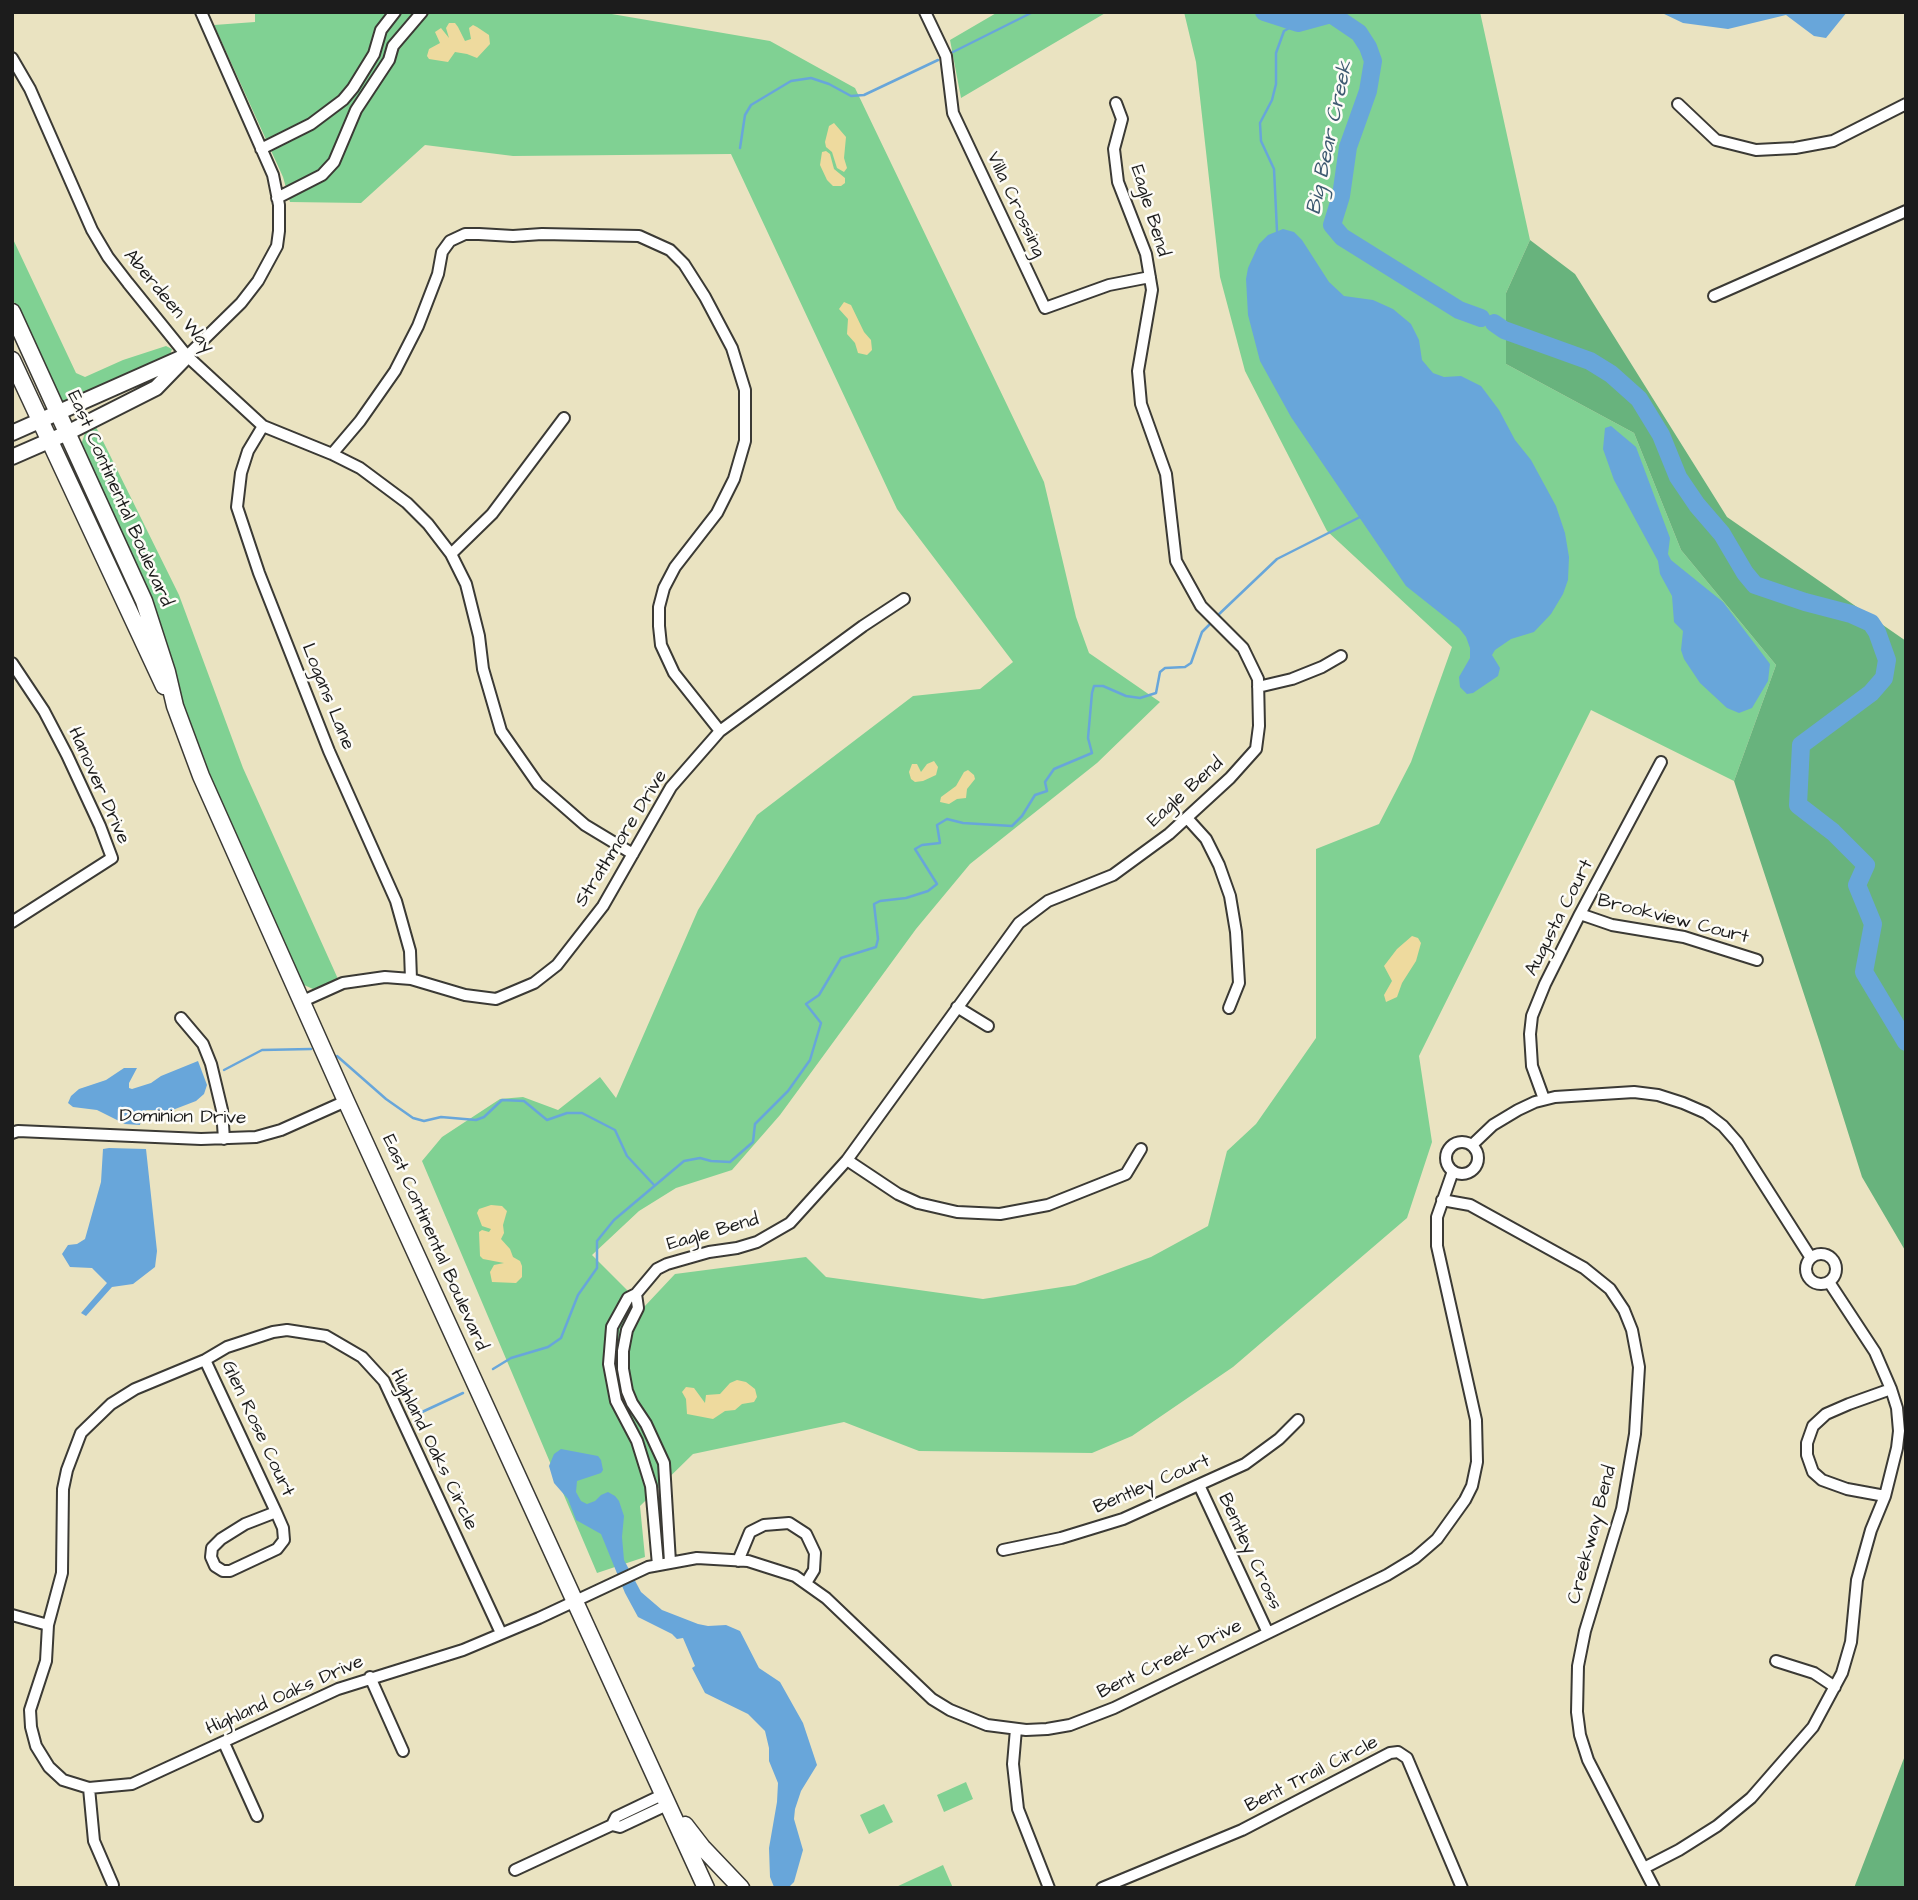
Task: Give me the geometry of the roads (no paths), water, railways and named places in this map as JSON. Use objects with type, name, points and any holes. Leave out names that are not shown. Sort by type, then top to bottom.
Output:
[{"type":"main road","name":"East Continental Boulevard","points":[[12,312],[144,601],[175,706],[201,776],[573,1602],[706,1888]]},
{"type":"main road","name":"East Continental Boulevard","points":[[12,360],[152,664],[175,706]]},
{"type":"main road","points":[[665,1800],[702,1847],[741,1888]]},
{"type":"street","points":[[12,457],[49,442],[156,388],[241,303],[258,281],[277,246],[279,231],[273,175],[201,12]]},
{"type":"street","points":[[261,149],[311,124],[343,100],[374,54],[381,30],[395,12]]},
{"type":"street","points":[[277,198],[322,175],[334,162],[356,110],[389,60],[393,46],[422,12]]},
{"type":"street","name":"Villa Crossing","points":[[925,12],[946,56],[953,113],[1045,308],[1109,285],[1150,277]]},
{"type":"street","name":"Aberdeen Way","points":[[12,58],[30,89],[92,230],[108,257],[187,356],[263,426],[360,468],[407,503],[428,524],[451,554],[466,584],[479,636],[483,669],[501,731],[518,758],[545,791],[585,825],[633,854]]},
{"type":"street","name":"Eagle Bend","points":[[658,1565],[651,1486],[637,1441],[616,1401],[609,1364],[612,1327],[628,1298],[636,1294],[656,1269],[709,1252],[757,1242],[790,1223],[847,1160],[1019,923],[1048,901],[1113,875],[1170,834],[1230,778],[1256,749],[1259,726],[1258,679],[1243,648],[1201,606],[1176,561],[1166,474],[1141,404],[1138,371],[1152,290],[1146,254],[1118,182],[1114,149],[1122,119],[1116,103]]},
{"type":"street","points":[[1678,104],[1716,139],[1756,150],[1796,148],[1833,141],[1906,104]]},
{"type":"street","points":[[1714,296],[1906,211]]},
{"type":"street","points":[[331,454],[360,421],[394,371],[418,326],[438,274],[442,252],[450,241],[465,234],[639,236],[670,250],[684,264],[705,297],[732,348],[745,390],[746,441],[734,479],[717,513],[675,567],[664,588],[659,607],[662,645],[674,673],[720,731]]},
{"type":"street","points":[[12,433],[56,411],[187,356]]},
{"type":"street","points":[[451,554],[492,514],[564,418]]},
{"type":"street","name":"Logans Lane","points":[[263,426],[248,451],[237,507],[259,573],[329,751],[396,901],[410,951],[411,979]]},
{"type":"street","name":"Strathmore Drive","points":[[303,1002],[343,983],[385,977],[411,979],[465,995],[496,999],[534,984],[557,965],[603,906],[671,787],[720,731],[863,625],[904,599]]},
{"type":"street","points":[[1258,687],[1292,679],[1341,656]]},
{"type":"street","name":"Hanover Drive","points":[[12,663],[44,712],[67,755],[113,858],[12,922]]},
{"type":"street","name":"Augusta Court","points":[[1544,1099],[1532,1066],[1532,1016],[1580,914],[1661,762]]},
{"type":"street","points":[[1187,818],[1206,839],[1230,896],[1236,932],[1239,983],[1230,1008]]},
{"type":"street","name":"Brookview Court","points":[[1580,914],[1612,925],[1684,937],[1757,960]]},
{"type":"street","points":[[957,1007],[988,1027]]},
{"type":"street","points":[[181,1018],[198,1037],[211,1064],[222,1110],[224,1139]]},
{"type":"street","points":[[1472,1145],[1493,1125],[1544,1099],[1634,1092],[1671,1099],[1706,1114],[1723,1126],[1737,1142],[1811,1258]]},
{"type":"street","name":"Dominion Drive","points":[[12,1133],[18,1131],[224,1139],[256,1137],[281,1130],[346,1101]]},
{"type":"street","points":[[1456,1143],[1472,1145],[1478,1159],[1474,1169],[1463,1174],[1453,1171],[1447,1162],[1448,1151],[1456,1143]]},
{"type":"street","points":[[847,1160],[898,1194],[918,1203],[957,1213],[1000,1214],[1048,1205],[1126,1174],[1141,1149]]},
{"type":"street","name":"Bent Creek Drive","points":[[573,1602],[639,1571],[670,1562],[697,1559],[738,1560],[771,1567],[806,1583],[826,1598],[932,1699],[950,1710],[984,1724],[1016,1729],[1047,1729],[1070,1725],[1114,1708],[1387,1575],[1415,1558],[1437,1539],[1453,1520],[1472,1486],[1477,1462],[1476,1420],[1437,1246],[1437,1216],[1453,1171]]},
{"type":"street","name":"Creekway Bend","points":[[1442,1200],[1470,1205],[1584,1268],[1610,1289],[1624,1310],[1632,1330],[1639,1367],[1629,1478],[1585,1631],[1578,1666],[1577,1712],[1580,1735],[1588,1760],[1654,1888]]},
{"type":"street","points":[[1825,1255],[1833,1261],[1835,1274],[1829,1282],[1817,1284],[1809,1278],[1806,1266],[1811,1258],[1825,1255]]},
{"type":"street","points":[[1644,1868],[1717,1826],[1751,1798],[1814,1727],[1842,1673],[1851,1642],[1857,1580],[1885,1496],[1899,1431],[1892,1389],[1875,1352],[1829,1282]]},
{"type":"street","name":"Eagle Bend","points":[[636,1294],[638,1308],[627,1330],[623,1369],[626,1391],[646,1424],[664,1463],[670,1562]]},
{"type":"street","name":"Highland Oaks Circle","points":[[89,1788],[63,1780],[49,1767],[36,1746],[31,1727],[30,1710],[46,1661],[48,1625],[62,1573],[62,1489],[67,1470],[81,1433],[111,1404],[135,1389],[205,1360],[227,1347],[273,1332],[288,1330],[326,1336],[362,1357],[384,1381],[501,1633]]},
{"type":"street","name":"Glen Rose Court","points":[[205,1360],[276,1512],[283,1528],[284,1540],[277,1549],[230,1571],[223,1571],[215,1566],[211,1557],[212,1548],[221,1539],[246,1524],[276,1512]]},
{"type":"street","points":[[1885,1496],[1847,1489],[1822,1480],[1813,1472],[1807,1455],[1807,1443],[1813,1426],[1826,1414],[1892,1389]]},
{"type":"street","name":"Bentley Court","points":[[1003,1550],[1061,1538],[1123,1519],[1245,1464],[1279,1439],[1298,1420]]},
{"type":"street","name":"Bentley Cross","points":[[1199,1485],[1268,1633]]},
{"type":"street","points":[[738,1560],[750,1532],[764,1525],[789,1523],[806,1534],[815,1553],[814,1570],[806,1583]]},
{"type":"street","name":"Highland Oaks Drive","points":[[89,1788],[132,1784],[338,1689],[432,1660],[573,1602]]},
{"type":"street","points":[[12,1615],[48,1625]]},
{"type":"street","points":[[1776,1661],[1814,1674],[1835,1688]]},
{"type":"street","points":[[370,1677],[403,1751]]},
{"type":"street","points":[[1016,1729],[1013,1764],[1018,1809],[1049,1888]]},
{"type":"street","points":[[224,1743],[257,1816]]},
{"type":"street","name":"Bent Trail Circle","points":[[1101,1888],[1242,1830],[1390,1753],[1398,1752],[1406,1758],[1462,1888]]},
{"type":"street","points":[[89,1788],[94,1841],[113,1885]]},
{"type":"street","points":[[515,1870],[612,1825],[616,1817],[665,1800]]},
{"type":"water","points":[[1660,12],[1847,12],[1826,38],[1814,36],[1786,15],[1728,29],[1683,23]]},
{"type":"water","points":[[1283,229],[1294,232],[1302,240],[1329,282],[1344,296],[1373,300],[1393,309],[1411,324],[1419,340],[1422,360],[1433,373],[1444,377],[1461,376],[1481,386],[1531,460],[1556,506],[1569,557],[1568,580],[1563,594],[1551,614],[1534,632],[1511,639],[1495,650],[1492,655],[1500,668],[1498,676],[1473,693],[1467,694],[1460,687],[1459,677],[1470,658],[1466,637],[1459,628],[1406,586],[1291,417],[1260,361],[1248,315],[1246,279],[1259,244],[1268,235]]},
{"type":"water","points":[[1611,426],[1636,447],[1670,538],[1668,554],[1671,560],[1723,602],[1770,664],[1768,681],[1752,708],[1739,713],[1727,708],[1700,683],[1684,659],[1681,650],[1683,631],[1674,622],[1672,596],[1660,574],[1658,561],[1614,480],[1603,449],[1605,428]]},
{"type":"water","points":[[198,1061],[207,1085],[204,1094],[196,1101],[170,1111],[142,1112],[140,1125],[125,1124],[97,1110],[73,1107],[68,1103],[79,1089],[106,1080],[124,1068],[137,1068],[129,1083],[129,1088],[132,1089]]},
{"type":"water","points":[[103,1149],[146,1149],[157,1251],[155,1267],[133,1284],[112,1287],[86,1316],[81,1313],[107,1283],[92,1268],[70,1267],[62,1254],[68,1245],[85,1239],[101,1182]]},
{"type":"water","points":[[561,1449],[598,1456],[601,1460],[601,1473],[577,1481],[576,1492],[581,1501],[587,1504],[608,1492],[619,1501],[624,1516],[624,1560],[641,1592],[662,1610],[698,1624],[726,1625],[740,1631],[759,1668],[780,1682],[803,1723],[817,1765],[801,1791],[795,1809],[794,1819],[803,1850],[794,1882],[790,1886],[774,1887],[770,1877],[769,1848],[778,1783],[769,1761],[765,1731],[748,1714],[705,1693],[692,1668],[695,1666],[683,1638],[677,1639],[638,1617],[625,1593],[601,1534],[576,1520],[568,1499],[554,1483],[549,1466],[554,1454]]},
{"type":"waterway","points":[[953,52],[1033,12]]},
{"type":"waterway","name":"Big Bear Creek","points":[[1264,12],[1298,23],[1331,14],[1359,33],[1373,61],[1368,91],[1348,147],[1341,196],[1332,225],[1342,237],[1459,310],[1481,318]]},
{"type":"waterway","points":[[1277,231],[1274,169],[1261,141],[1260,123],[1272,100],[1276,84],[1276,53],[1284,31],[1298,23]]},
{"type":"waterway","points":[[740,148],[745,115],[751,105],[791,81],[811,78],[851,96],[864,95],[938,60]]},
{"type":"waterway","name":"Big Bear Creek","points":[[1494,323],[1504,330],[1590,361],[1611,374],[1639,399],[1661,435],[1678,477],[1722,534],[1755,585],[1851,614],[1871,623],[1877,632],[1887,660],[1884,678],[1871,693],[1801,745],[1798,805],[1833,832],[1866,865],[1857,885],[1873,924],[1864,972],[1906,1042]]},
{"type":"waterway","points":[[1216,617],[1277,559],[1362,516]]},
{"type":"waterway","points":[[493,1369],[511,1358],[548,1347],[561,1338],[578,1295],[597,1268],[597,1241],[614,1220],[684,1161],[700,1158],[730,1162],[753,1142],[755,1124],[788,1091],[810,1060],[821,1023],[806,1004],[819,995],[841,958],[876,947],[878,939],[874,904],[906,898],[928,891],[937,884],[915,849],[922,845],[940,843],[937,825],[947,819],[963,823],[1012,826],[1035,795],[1047,791],[1045,782],[1054,769],[1092,753],[1088,738],[1094,686],[1103,686],[1126,696],[1140,698],[1156,693],[1160,672],[1165,668],[1185,667],[1191,663],[1202,632],[1212,622]]},
{"type":"waterway","points":[[224,1070],[262,1050],[311,1049]]},
{"type":"waterway","points":[[337,1056],[386,1099],[413,1118],[424,1121],[441,1117],[476,1120],[484,1117],[502,1100],[524,1101],[547,1120],[567,1113],[582,1113],[615,1130],[627,1156],[654,1185]]},
{"type":"waterway","points":[[422,1412],[463,1393]]}]
